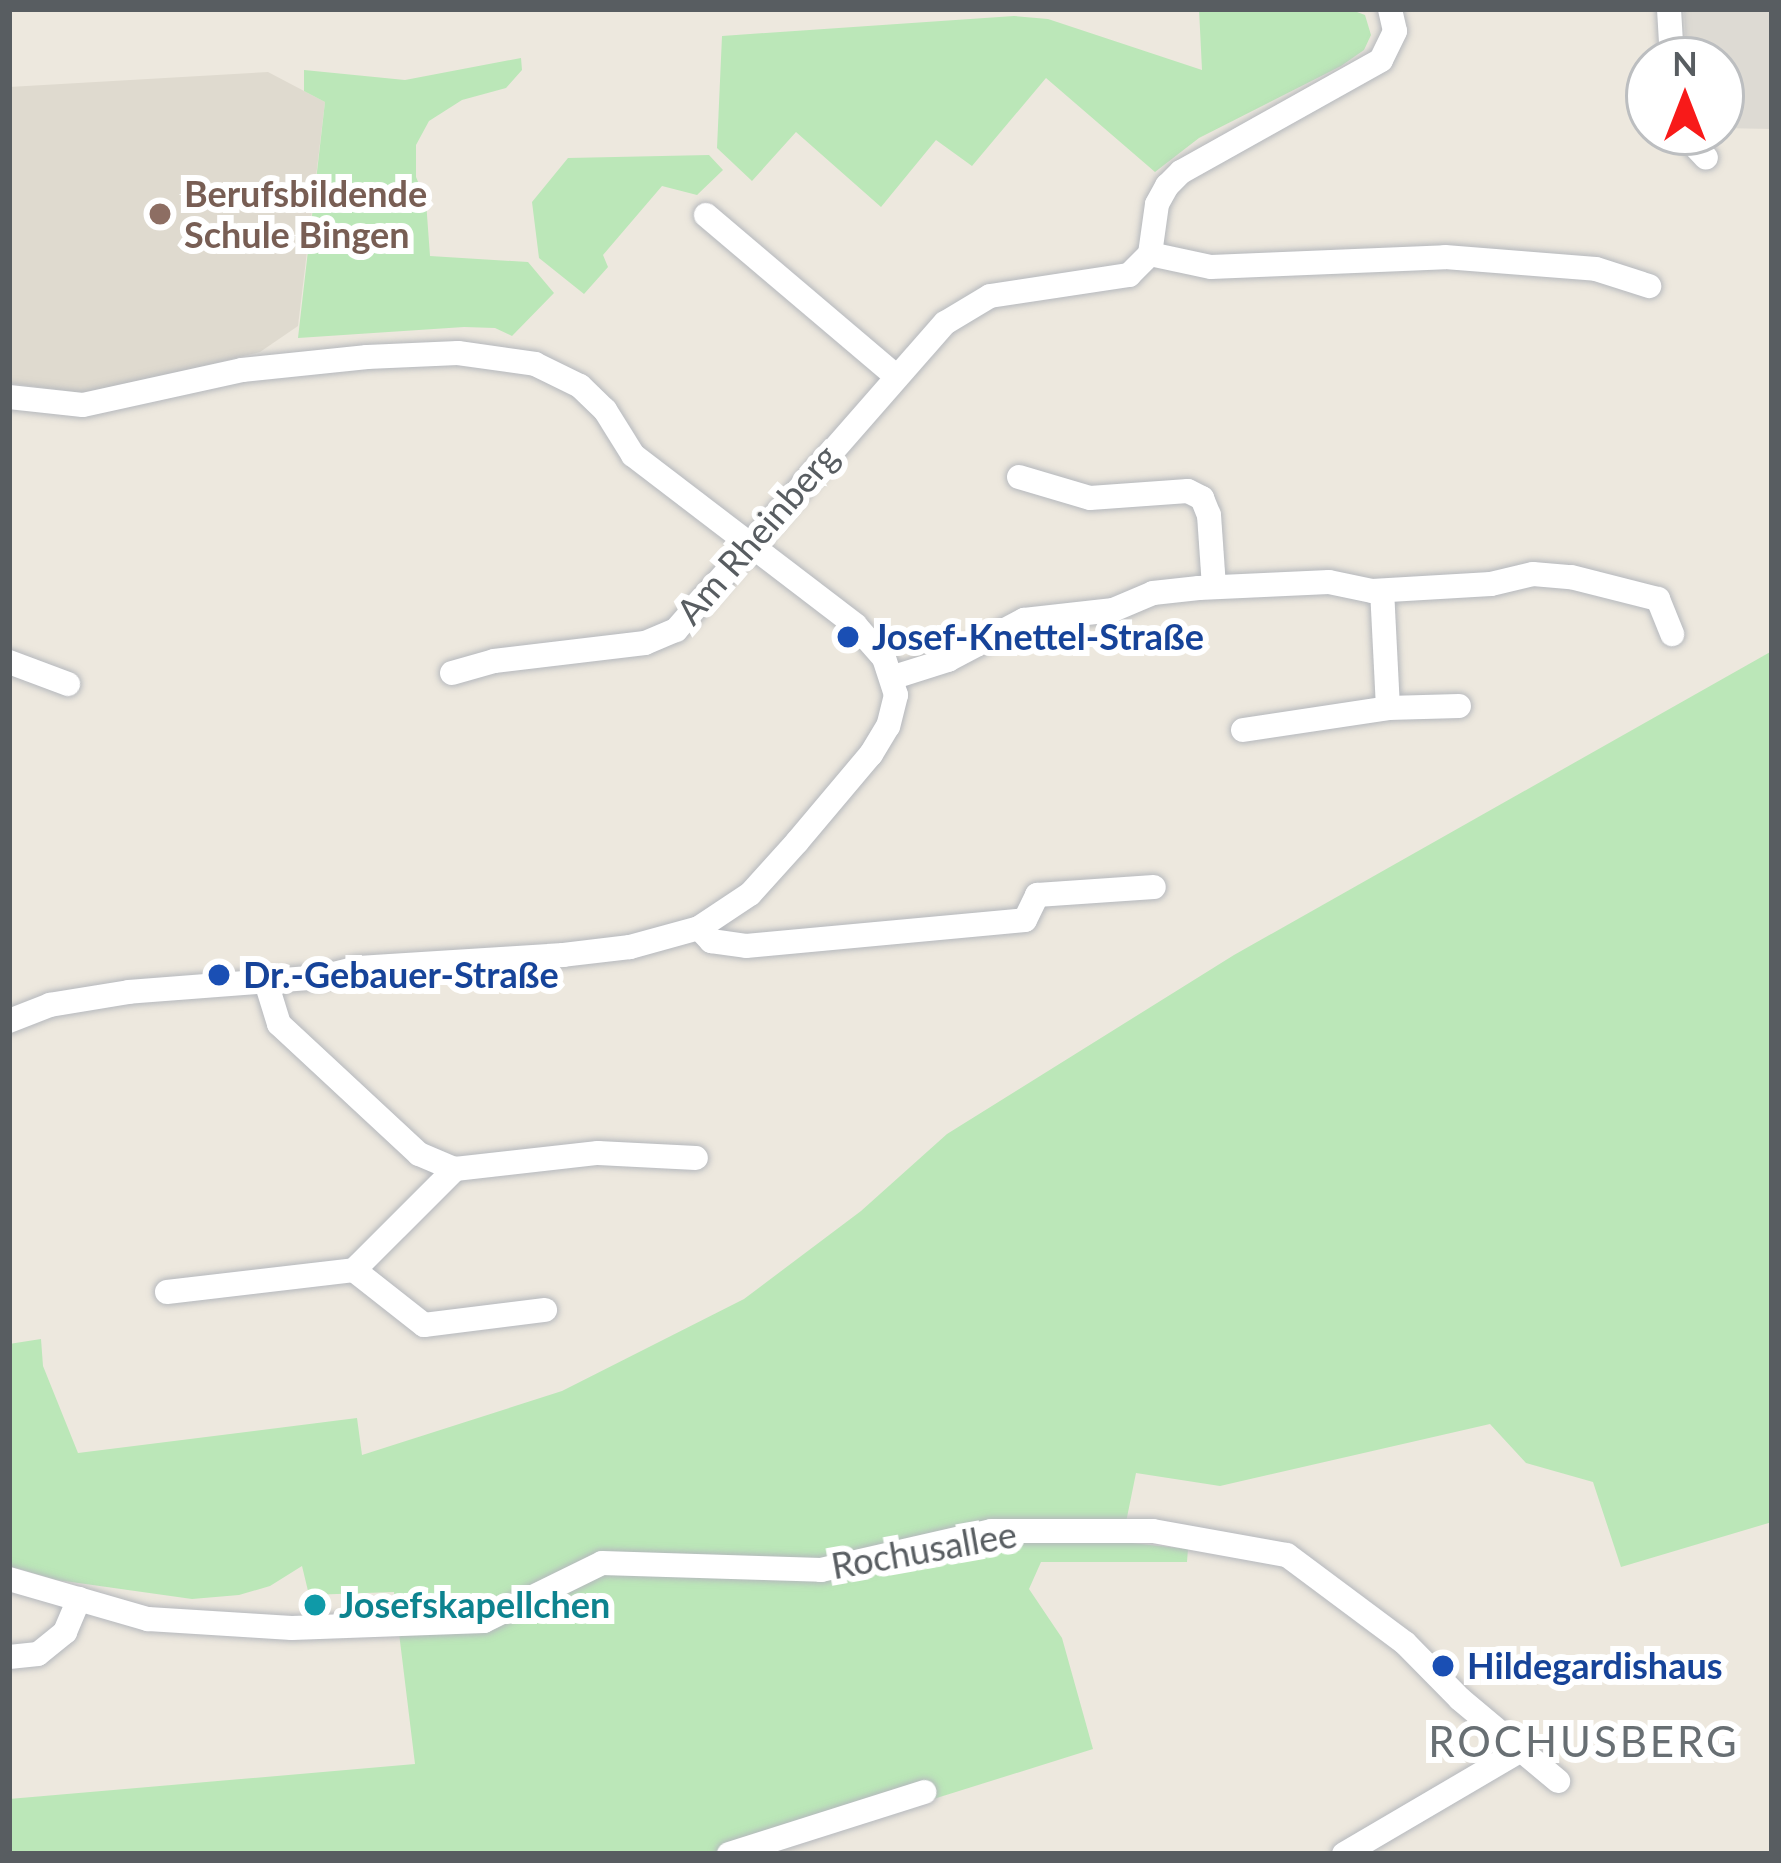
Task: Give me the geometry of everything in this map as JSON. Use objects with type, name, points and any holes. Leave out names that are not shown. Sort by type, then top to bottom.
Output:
[{"type":"street","points":[[1390,9],[1395,32],[1382,60],[1181,172],[1167,186],[1157,204],[1150,254],[1211,267],[1445,257],[1596,268],[1649,286]]},
{"type":"street","points":[[706,215],[896,376]]},
{"type":"street","name":"Am Rheinberg","points":[[452,674],[494,661],[630,646],[676,631],[749,541],[945,323],[974,303],[1022,289],[1129,275],[1150,254]]},
{"type":"street","points":[[9,397],[83,405],[177,381],[301,362],[458,353],[535,364],[580,386],[605,410],[633,454],[856,625],[894,676],[893,711],[871,754],[761,884],[699,928],[630,947],[129,992],[13,1014]]},
{"type":"street","points":[[1019,477],[1090,498],[1188,490],[1202,498],[1209,515],[1214,587]]},
{"type":"street","points":[[894,676],[948,660],[1024,620],[1113,610],[1153,593],[1214,587],[1329,582],[1382,591],[1491,584],[1533,574],[1571,577],[1658,599],[1672,634]]},
{"type":"street","points":[[1382,591],[1388,708]]},
{"type":"street","points":[[9,662],[68,684]]},
{"type":"street","points":[[1243,730],[1388,708],[1460,706]]},
{"type":"street","points":[[699,928],[711,941],[746,946],[1025,920],[1037,895],[1154,887]]},
{"type":"street","points":[[266,982],[278,1024],[419,1154],[455,1169],[598,1153],[696,1158]]},
{"type":"street","points":[[166,1292],[354,1270],[455,1169]]},
{"type":"street","points":[[354,1270],[424,1325],[545,1310]]},
{"type":"street","name":"Rochusallee","points":[[9,1579],[148,1619],[292,1628],[484,1621],[602,1563],[821,1570],[991,1532],[1153,1531],[1287,1555],[1406,1643],[1558,1781]]},
{"type":"street","points":[[9,1657],[38,1654],[64,1632],[79,1599]]},
{"type":"street","points":[[1344,1854],[1521,1750]]},
{"type":"street","points":[[729,1854],[925,1792]]},
{"type":"shaded area","points":[[1684,9],[1772,9],[1772,129],[1745,128],[1745,36],[1686,36]]},
{"type":"shaded area","name":"Berufsbildende Schule Bingen","points":[[268,72],[325,102],[298,326],[260,352],[90,394],[9,383],[9,87]]},
{"type":"green space","points":[[1199,9],[1349,9],[1365,15],[1371,35],[1364,50],[1341,66],[1199,138],[1155,172],[1046,78],[972,166],[936,140],[881,207],[796,132],[752,181],[717,148],[722,36],[1014,16],[1048,19],[1202,70]]},
{"type":"green space","points":[[521,58],[522,70],[506,88],[462,100],[429,121],[416,145],[416,177],[426,201],[430,256],[528,262],[554,293],[512,336],[495,328],[464,327],[298,338],[325,102],[304,91],[304,70],[405,80]]},
{"type":"green space","points":[[709,155],[723,170],[697,195],[662,186],[603,255],[608,267],[584,294],[539,258],[532,202],[568,158]]},
{"type":"green space","points":[[1772,651],[1772,1522],[1621,1567],[1593,1482],[1526,1463],[1490,1424],[1220,1486],[1136,1473],[1122,1542],[1188,1549],[1187,1562],[1041,1562],[1029,1589],[1062,1638],[1093,1749],[758,1854],[9,1854],[9,1799],[415,1764],[394,1592],[309,1595],[302,1566],[270,1586],[239,1595],[192,1599],[57,1580],[9,1566],[9,1344],[41,1339],[43,1366],[78,1453],[357,1418],[362,1455],[562,1391],[744,1299],[861,1211],[947,1134],[1234,955]]},
{"type":"place","name":"Berufsbildende Schule Bingen","points":[[160,214]]},
{"type":"place","name":"Josef-Knettel-Straße","points":[[848,637]]},
{"type":"place","name":"Dr.-Gebauer-Straße","points":[[219,975]]},
{"type":"place","name":"Josefskapellchen","points":[[315,1605]]},
{"type":"place","name":"Hildegardishaus","points":[[1443,1666]]},
{"type":"district","name":"ROCHUSBERG","points":[[1584,1741]]}]
